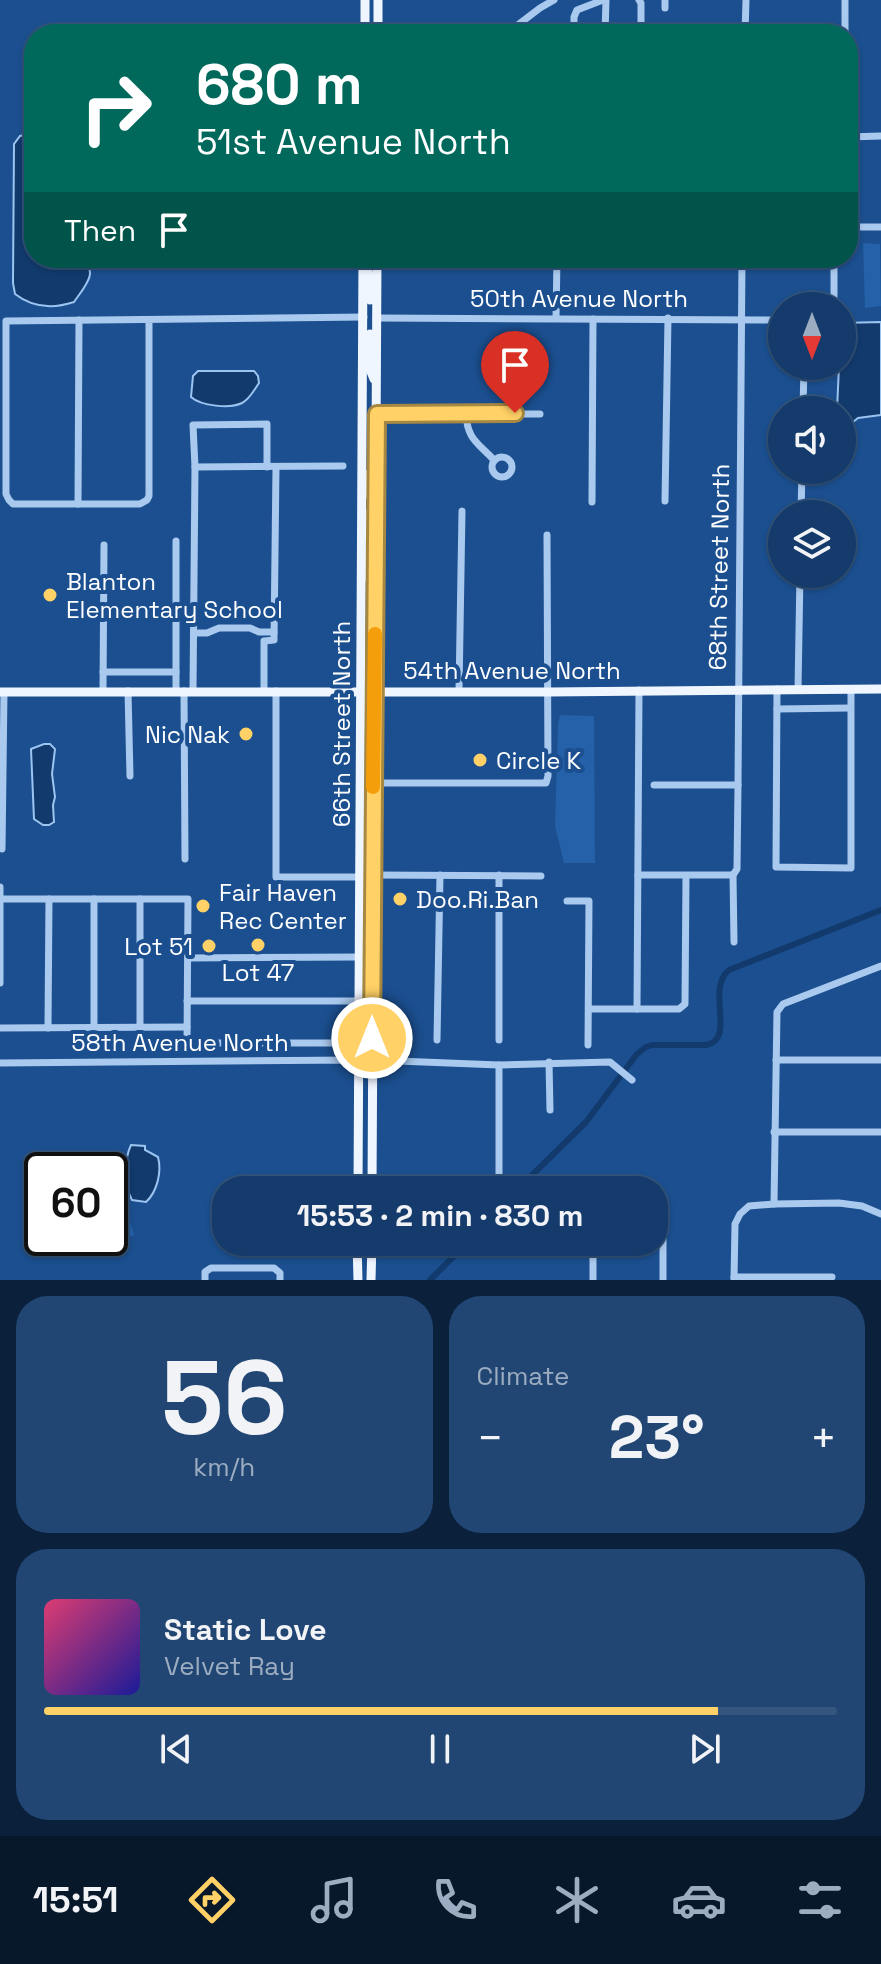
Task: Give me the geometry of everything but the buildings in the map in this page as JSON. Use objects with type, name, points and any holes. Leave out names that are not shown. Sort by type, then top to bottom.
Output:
[{"type":"main road","points":[[365,0],[365,24]]},
{"type":"main road","points":[[378,0],[378,24]]},
{"type":"main road","name":"66th Street North","points":[[358,1176],[363,268]]},
{"type":"main road","points":[[366,268],[370,276],[370,306],[376,318]]},
{"type":"main road","name":"66th Street North","points":[[372,1176],[377,268]]},
{"type":"main road","points":[[364,317],[370,328],[370,369],[377,387]]},
{"type":"main road","points":[[363,424],[368,435],[369,493],[376,500]]},
{"type":"main road","points":[[362,504],[368,512],[369,536],[376,541]]},
{"type":"main road","points":[[362,552],[367,555],[368,577],[375,586]]},
{"type":"main road","name":"54th Avenue North","points":[[2,692],[881,689]]},
{"type":"main road","points":[[360,810],[366,823],[368,869],[372,875]]},
{"type":"main road","points":[[360,877],[366,888],[372,944]]},
{"type":"main road","points":[[359,997],[365,1001],[366,1050],[372,1060]]},
{"type":"main road","points":[[359,1063],[366,1076],[366,1138],[372,1147]]},
{"type":"main road","points":[[357,1256],[358,1280]]},
{"type":"main road","points":[[371,1280],[372,1256]]},
{"type":"street","points":[[520,24],[554,0]]},
{"type":"street","points":[[574,24],[577,10],[605,0],[605,24]]},
{"type":"street","points":[[639,0],[641,24]]},
{"type":"street","points":[[745,24],[746,0]]},
{"type":"street","points":[[845,0],[845,24]]},
{"type":"street","points":[[858,137],[881,136]]},
{"type":"street","points":[[858,227],[881,227]]},
{"type":"street","points":[[556,318],[557,268]]},
{"type":"street","name":"68th Street North","points":[[734,942],[742,268]]},
{"type":"street","points":[[834,268],[834,292]]},
{"type":"street","points":[[149,320],[147,500],[140,504],[13,504],[6,494],[3,369],[6,321],[364,317]]},
{"type":"street","name":"50th Avenue North","points":[[376,318],[768,320]]},
{"type":"street","points":[[665,501],[668,318]]},
{"type":"street","points":[[592,502],[593,319]]},
{"type":"street","points":[[78,504],[79,320]]},
{"type":"street","points":[[466,413],[470,435],[494,460]]},
{"type":"street","points":[[377,414],[540,414]]},
{"type":"street","points":[[185,859],[185,691],[194,633],[193,425],[267,424],[271,467],[274,640],[264,641],[264,691]]},
{"type":"street","points":[[195,467],[343,466]]},
{"type":"street","points":[[459,691],[462,511]]},
{"type":"street","points":[[373,783],[546,783],[549,692],[547,535]]},
{"type":"street","points":[[176,541],[176,672],[185,691]]},
{"type":"street","points":[[103,691],[104,545]]},
{"type":"street","points":[[798,689],[800,588]]},
{"type":"street","points":[[194,633],[207,633],[219,628],[274,632]]},
{"type":"street","points":[[103,672],[176,672]]},
{"type":"street","points":[[777,689],[776,867],[851,868],[851,689]]},
{"type":"street","points":[[637,1009],[639,690]]},
{"type":"street","points":[[128,691],[130,776]]},
{"type":"street","points":[[276,691],[276,877],[360,877]]},
{"type":"street","points":[[2,692],[2,849]]},
{"type":"street","points":[[777,709],[850,708]]},
{"type":"street","points":[[654,785],[738,785]]},
{"type":"street","points":[[372,875],[541,876]]},
{"type":"street","points":[[437,1040],[440,875]]},
{"type":"street","points":[[499,875],[499,1040]]},
{"type":"street","points":[[638,875],[733,875]]},
{"type":"street","points":[[589,1009],[679,1009],[685,1004],[686,876]]},
{"type":"street","points":[[0,887],[0,983]]},
{"type":"street","points":[[1,899],[188,899],[187,1043],[342,1043]]},
{"type":"street","points":[[48,1028],[49,899]]},
{"type":"street","points":[[94,899],[94,1027]]},
{"type":"street","points":[[140,899],[140,1027]]},
{"type":"street","points":[[567,901],[589,901],[588,1045]]},
{"type":"street","points":[[188,958],[360,957]]},
{"type":"street","points":[[774,1204],[777,1012],[783,1004],[881,966]]},
{"type":"street","points":[[187,1001],[359,997]]},
{"type":"street","points":[[0,1028],[187,1027]]},
{"type":"street","name":"58th Avenue North","points":[[0,1063],[353,1060],[359,1063]]},
{"type":"street","points":[[372,1060],[499,1065],[610,1062],[630,1078]]},
{"type":"street","points":[[776,1060],[881,1060]]},
{"type":"street","points":[[549,1062],[550,1110]]},
{"type":"street","points":[[499,1065],[499,1176]]},
{"type":"street","points":[[774,1132],[881,1132]]},
{"type":"street","points":[[832,1277],[734,1279],[735,1224],[740,1214],[749,1206],[774,1204],[855,1205],[881,1214]]},
{"type":"street","points":[[593,1256],[593,1280]]},
{"type":"street","points":[[663,1256],[663,1280]]},
{"type":"street","points":[[205,1276],[211,1268],[274,1268],[280,1276]]},
{"type":"shaded area","points":[[24,135],[24,268],[89,268],[89,279],[74,302],[43,306],[15,294],[14,144]]},
{"type":"shaded area","points":[[863,243],[880,244],[881,306],[865,308]]},
{"type":"shaded area","points":[[881,322],[881,415],[856,420],[856,396],[838,396],[838,380],[856,380],[856,323]]},
{"type":"shaded area","points":[[198,371],[254,371],[259,383],[242,403],[230,406],[208,404],[191,397],[193,376]]},
{"type":"shaded area","points":[[560,715],[594,716],[595,863],[564,863],[555,826]]},
{"type":"shaded area","points":[[50,744],[55,749],[52,774],[54,822],[49,825],[34,819],[31,749]]},
{"type":"shaded area","points":[[131,1145],[145,1146],[145,1150],[158,1157],[158,1181],[146,1202],[132,1200],[128,1190]]},
{"type":"shaded area","points":[[128,1218],[132,1227],[134,1236],[128,1236]]},
{"type":"waterway","points":[[531,1176],[586,1122],[637,1054],[646,1047],[706,1045],[715,1041],[721,1024],[719,1000],[722,978],[729,970],[881,910]]},
{"type":"waterway","points":[[430,1280],[454,1256]]},
{"type":"slow traffic","points":[[373,787],[375,634]]},
{"type":"place","name":"Blanton Elementary School","points":[[50,595]]},
{"type":"place","name":"Nic Nak","points":[[246,734]]},
{"type":"place","name":"Circle K","points":[[480,760]]},
{"type":"place","name":"Doo.Ri.Ban","points":[[400,899]]},
{"type":"place","name":"Fair Haven Rec Center","points":[[203,906]]},
{"type":"place","name":"Lot 47","points":[[258,945]]},
{"type":"place","name":"Lot 51","points":[[209,946]]},
{"type":"route","points":[[372,1038],[377,414],[515,413]]}]
